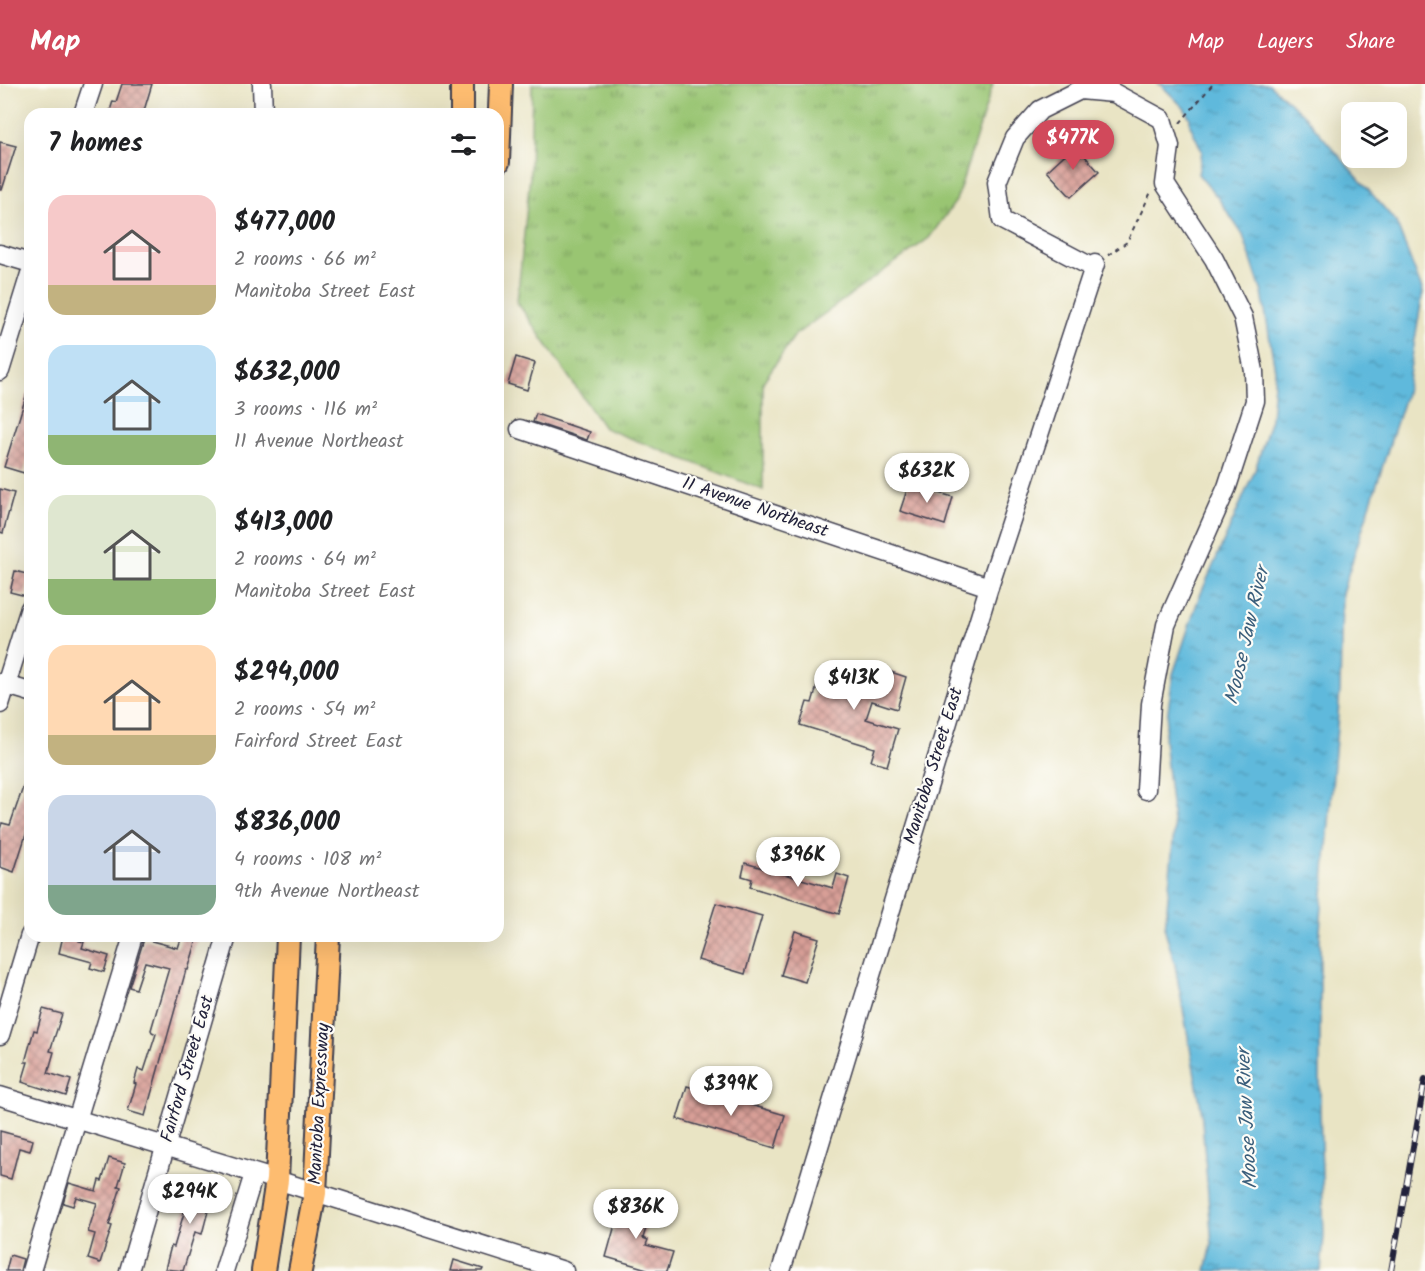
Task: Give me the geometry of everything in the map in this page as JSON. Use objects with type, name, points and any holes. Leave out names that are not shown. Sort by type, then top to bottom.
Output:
[{"type":"main road","points":[[462,84],[462,108]]},
{"type":"main road","points":[[500,108],[501,84]]},
{"type":"main road","points":[[263,1271],[277,1180],[288,942]]},
{"type":"main road","name":"Manitoba Expressway","points":[[300,1271],[315,1192],[328,942]]},
{"type":"street","points":[[85,108],[93,84]]},
{"type":"street","points":[[262,84],[263,108]]},
{"type":"street","name":"Manitoba Street East","points":[[781,1271],[1089,263],[1002,220],[998,182],[1015,138],[1040,110],[1080,90],[1113,93],[1162,118],[1170,146],[1165,184],[1214,259],[1243,316],[1254,371],[1255,401],[1227,487],[1166,625],[1151,704],[1146,790]]},
{"type":"street","points":[[0,254],[24,261]]},
{"type":"street","points":[[0,371],[24,293]]},
{"type":"street","name":"11 Avenue Northeast","points":[[520,429],[989,586]]},
{"type":"street","points":[[0,704],[3,684],[24,625]]},
{"type":"street","points":[[3,684],[24,690]]},
{"type":"street","points":[[0,1035],[28,942]]},
{"type":"street","points":[[31,1271],[131,942]]},
{"type":"street","name":"Fairford Street East","points":[[129,1271],[225,942]]},
{"type":"street","points":[[0,1096],[315,1192],[521,1265],[564,1271]]},
{"type":"street","points":[[224,1271],[254,1174]]},
{"type":"green space","points":[[532,84],[993,84],[956,201],[929,238],[795,335],[763,382],[763,490],[604,428],[517,302],[530,176]]},
{"type":"water","name":"Moose Jaw River","points":[[1157,84],[1269,84],[1304,115],[1341,158],[1341,168],[1350,168],[1396,222],[1423,292],[1406,393],[1342,593],[1340,691],[1320,931],[1320,1110],[1324,1236],[1321,1271],[1206,1271],[1212,1244],[1201,1108],[1175,965],[1165,930],[1174,831],[1164,739],[1173,674],[1198,600],[1255,470],[1271,419],[1275,370],[1262,293],[1243,235],[1218,198],[1198,174],[1202,151],[1190,125],[1190,118],[1184,108],[1161,85]]},
{"type":"building","points":[[122,84],[152,84],[145,108],[111,108],[113,101],[116,102]]},
{"type":"building","points":[[0,142],[16,146],[2,190],[0,190]]},
{"type":"building","points":[[1075,145],[1099,172],[1071,197],[1047,171]]},
{"type":"building","points":[[516,357],[535,363],[527,390],[508,384]]},
{"type":"building","points":[[24,403],[24,473],[4,467]]},
{"type":"building","points":[[536,414],[590,432],[587,440],[533,422]]},
{"type":"building","points":[[909,484],[953,497],[945,525],[900,511]]},
{"type":"building","points":[[0,489],[14,493],[3,533],[0,532]]},
{"type":"building","points":[[15,571],[24,573],[24,596],[10,592]]},
{"type":"building","points":[[822,669],[883,688],[888,671],[906,677],[897,709],[872,701],[866,719],[898,729],[887,766],[871,761],[875,748],[800,725],[807,702],[812,703]]},
{"type":"building","points":[[24,785],[24,841],[14,872],[0,867],[0,829],[2,823],[10,825]]},
{"type":"building","points":[[745,863],[833,888],[837,874],[849,878],[839,914],[750,887],[752,879],[742,876]]},
{"type":"building","points":[[716,903],[762,916],[745,974],[698,960]]},
{"type":"building","points":[[795,931],[819,938],[805,982],[781,975]]},
{"type":"building","points":[[62,942],[84,942],[82,948],[109,956],[104,972],[90,968],[92,962],[59,953]]},
{"type":"building","points":[[143,942],[155,942],[178,948],[180,942],[196,942],[188,970],[186,970],[145,1116],[128,1111],[138,1069],[144,1071],[156,1034],[151,1030],[169,968],[145,962],[136,989],[129,987]]},
{"type":"building","points":[[43,1009],[62,1014],[50,1051],[54,1052],[48,1073],[71,1080],[66,1096],[22,1082],[34,1030],[37,1031]]},
{"type":"building","points":[[687,1086],[785,1115],[775,1148],[677,1119]]},
{"type":"building","points":[[0,1131],[33,1140],[30,1151],[19,1148],[11,1179],[0,1176]]},
{"type":"building","points":[[109,1158],[125,1163],[118,1186],[121,1187],[109,1225],[112,1226],[100,1263],[88,1259],[95,1234],[88,1232],[97,1203],[76,1197],[73,1206],[63,1203],[69,1183],[96,1191],[99,1180],[102,1181]]},
{"type":"building","points":[[193,1182],[214,1188],[202,1234],[195,1232],[183,1271],[165,1269],[171,1246],[174,1247]]},
{"type":"building","points":[[622,1200],[652,1209],[643,1238],[648,1240],[646,1245],[673,1252],[667,1271],[646,1271],[647,1269],[606,1257]]},
{"type":"building","points":[[10,1255],[23,1259],[20,1271],[6,1271]]},
{"type":"building","points":[[454,1260],[483,1269],[482,1271],[451,1271]]},
{"type":"railway","points":[[1391,1271],[1425,1079]]}]
